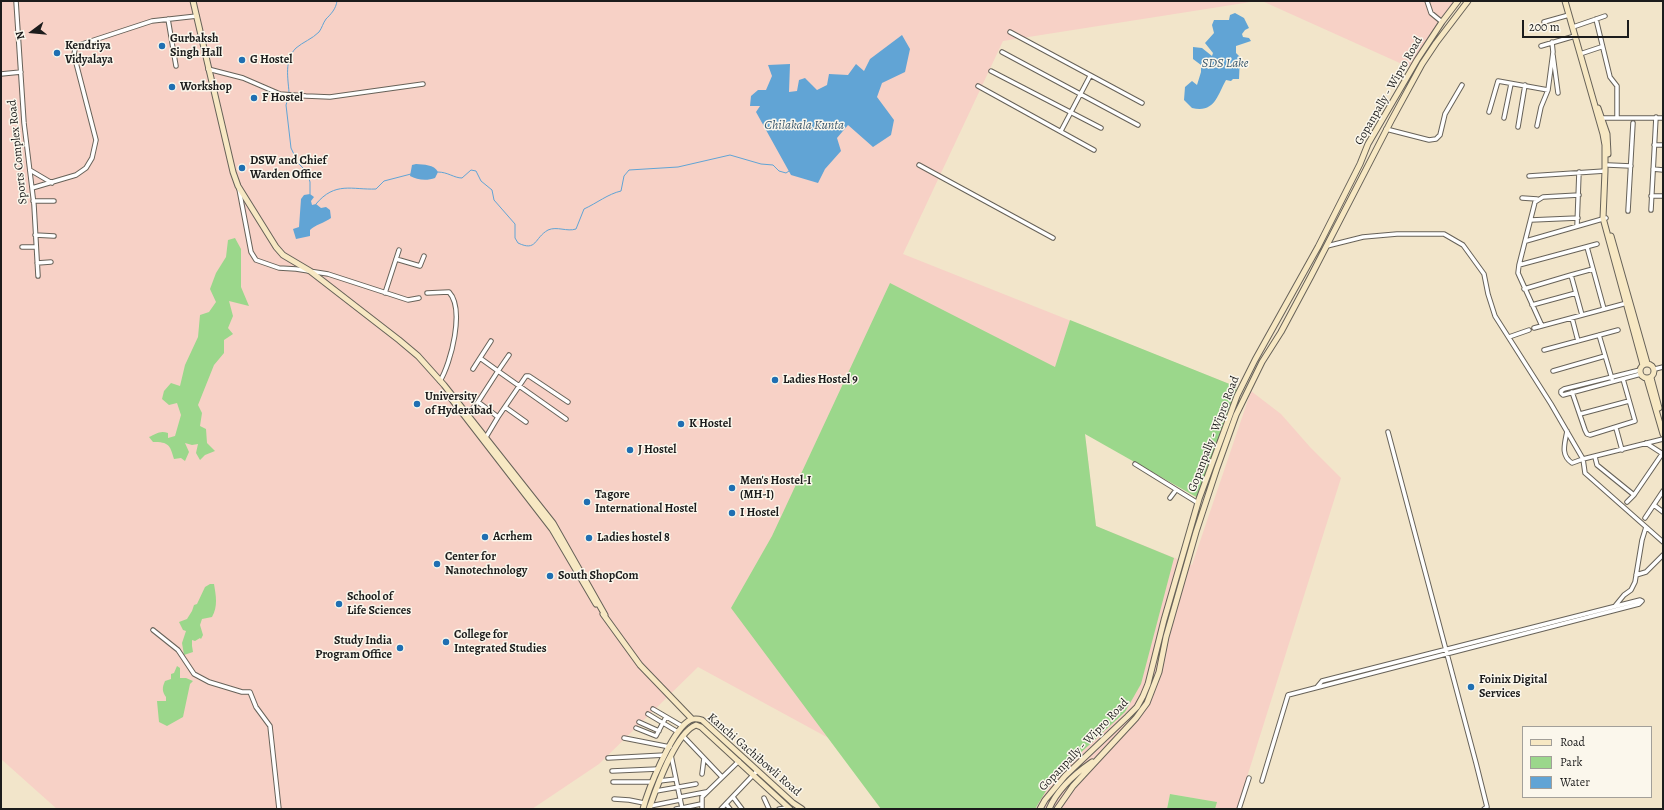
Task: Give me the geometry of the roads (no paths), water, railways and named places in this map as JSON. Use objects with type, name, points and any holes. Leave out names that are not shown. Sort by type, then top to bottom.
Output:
[{"type":"main road","points":[[193,1],[224,138],[238,186],[276,247],[295,263],[310,271],[418,356],[440,381],[552,529],[596,605],[605,615]]},
{"type":"main road","name":"Gopanpally - Wipro Road","points":[[1040,809],[1045,800],[1066,776],[1137,707],[1148,684],[1157,646],[1198,503],[1236,396],[1318,247],[1360,164],[1368,144],[1417,60],[1458,1]]},
{"type":"main road","name":"Gopanpally - Wipro Road","points":[[1057,809],[1072,786],[1086,773],[1096,759],[1144,709],[1155,683],[1174,608],[1203,510],[1236,415],[1262,362],[1281,332],[1327,246],[1386,129],[1436,43],[1468,1]]},
{"type":"main road","points":[[1565,1],[1574,26],[1575,36],[1602,118],[1609,145],[1604,218]]},
{"type":"main road","points":[[1568,1],[1605,145],[1604,218],[1628,303],[1642,368],[1649,378],[1663,422]]},
{"type":"main road","points":[[1383,119],[1391,121]]},
{"type":"main road","points":[[1642,368],[1651,365],[1655,369],[1654,375],[1649,378]]},
{"type":"main road","points":[[1649,378],[1663,434]]},
{"type":"main road","points":[[1234,405],[1240,409]]},
{"type":"main road","points":[[466,416],[486,437],[553,523],[605,615],[640,665],[692,719],[682,726],[681,734],[658,769],[642,809]]},
{"type":"main road","points":[[1157,646],[1165,648]]},
{"type":"main road","name":"Kanchi Gachibowli Road","points":[[692,719],[702,720],[789,808]]},
{"type":"main road","name":"Kanchi Gachibowli Road","points":[[681,734],[696,725],[701,727],[739,761],[792,803],[802,809]]},
{"type":"main road","points":[[650,808],[670,747],[681,734]]},
{"type":"main road","name":"Gopanpally - Wipro Road","points":[[1050,807],[1079,771],[1096,759]]},
{"type":"street","name":"Sports Complex Road","points":[[16,1],[24,123],[32,188],[38,276]]},
{"type":"street","points":[[1427,1],[1431,13],[1442,22]]},
{"type":"street","points":[[1544,22],[1569,14]]},
{"type":"street","points":[[32,188],[76,175],[86,168],[92,158],[96,144],[74,55],[75,49],[79,45],[102,39],[138,25],[197,16]]},
{"type":"street","points":[[1574,26],[1605,16]]},
{"type":"street","points":[[1596,19],[1601,47],[1610,77],[1617,86],[1617,117]]},
{"type":"street","points":[[168,20],[176,66]]},
{"type":"street","points":[[1010,32],[1142,103]]},
{"type":"street","points":[[1541,46],[1575,36]]},
{"type":"street","points":[[1552,42],[1558,93]]},
{"type":"street","points":[[1581,54],[1601,47]]},
{"type":"street","points":[[1002,52],[1138,125]]},
{"type":"street","points":[[1537,126],[1541,107],[1548,90],[1553,52]]},
{"type":"street","points":[[208,69],[243,78],[280,94],[306,96],[330,97],[423,84]]},
{"type":"street","points":[[991,71],[1101,128]]},
{"type":"street","points":[[1,74],[21,72]]},
{"type":"street","points":[[1061,132],[1090,76]]},
{"type":"street","points":[[1489,112],[1498,81],[1548,90]]},
{"type":"street","points":[[1504,118],[1511,84]]},
{"type":"street","points":[[1386,129],[1429,140],[1436,139],[1440,135],[1445,114],[1450,103],[1462,85]]},
{"type":"street","points":[[1518,128],[1526,85]]},
{"type":"street","points":[[978,86],[1094,150]]},
{"type":"street","points":[[1651,210],[1656,117]]},
{"type":"street","points":[[1602,118],[1663,118]]},
{"type":"street","points":[[1628,211],[1633,123]]},
{"type":"street","points":[[1654,144],[1663,145]]},
{"type":"street","points":[[1608,164],[1631,166]]},
{"type":"street","points":[[919,165],[1053,238]]},
{"type":"street","points":[[30,170],[52,183]]},
{"type":"street","points":[[1652,170],[1663,170]]},
{"type":"street","points":[[1529,176],[1605,171]]},
{"type":"street","points":[[1578,172],[1578,226]]},
{"type":"street","points":[[238,186],[251,252],[256,260],[279,268],[328,274],[385,294],[408,300],[419,298]]},
{"type":"street","points":[[1522,198],[1537,199],[1542,197],[1579,194]]},
{"type":"street","points":[[1651,196],[1663,196]]},
{"type":"street","points":[[1537,199],[1518,273],[1542,326]]},
{"type":"street","points":[[33,201],[54,201]]},
{"type":"street","points":[[1531,220],[1578,218]]},
{"type":"street","points":[[1526,241],[1604,218]]},
{"type":"street","points":[[1327,246],[1363,237],[1397,234],[1444,234],[1463,245],[1482,269],[1495,316],[1567,431],[1583,459],[1585,473],[1663,542]]},
{"type":"street","points":[[35,236],[54,236]]},
{"type":"street","points":[[1519,265],[1597,244]]},
{"type":"street","points":[[22,247],[36,247]]},
{"type":"street","points":[[1587,247],[1604,309]]},
{"type":"street","points":[[385,294],[399,250]]},
{"type":"street","points":[[396,259],[420,266],[424,256]]},
{"type":"street","points":[[37,263],[51,262]]},
{"type":"street","points":[[1524,289],[1593,269]]},
{"type":"street","points":[[1571,275],[1582,315]]},
{"type":"street","points":[[427,293],[449,292],[454,298],[456,320],[452,350],[444,374],[440,381]]},
{"type":"street","points":[[1532,306],[1576,292]]},
{"type":"street","points":[[1534,328],[1628,303]]},
{"type":"street","points":[[1572,318],[1578,341]]},
{"type":"street","points":[[1509,337],[1529,330]]},
{"type":"street","points":[[1544,350],[1618,330]]},
{"type":"street","points":[[1599,335],[1612,379]]},
{"type":"street","points":[[473,369],[491,341]]},
{"type":"street","points":[[466,416],[478,402],[510,355]]},
{"type":"street","points":[[1552,371],[1605,356]]},
{"type":"street","points":[[480,358],[566,419]]},
{"type":"street","points":[[1655,369],[1663,366]]},
{"type":"street","points":[[1642,368],[1612,379],[1562,395],[1561,392],[1612,379],[1623,379],[1642,368]]},
{"type":"street","points":[[486,437],[524,377],[529,376],[568,402]]},
{"type":"street","points":[[1572,392],[1585,430],[1589,434],[1616,428],[1635,421],[1623,379]]},
{"type":"street","points":[[1580,414],[1629,401]]},
{"type":"street","points":[[478,402],[498,417]]},
{"type":"street","points":[[505,407],[526,422]]},
{"type":"street","points":[[1616,428],[1622,450]]},
{"type":"street","points":[[1567,431],[1564,453],[1565,458],[1572,463],[1663,439]]},
{"type":"street","points":[[1388,432],[1447,652],[1482,790],[1486,807],[1484,809]]},
{"type":"street","points":[[1627,502],[1634,495],[1663,454],[1646,443]]},
{"type":"street","points":[[1595,457],[1597,465],[1634,495]]},
{"type":"street","points":[[1135,464],[1198,503]]},
{"type":"street","points":[[1170,498],[1176,490]]},
{"type":"street","points":[[1645,518],[1663,491]]},
{"type":"street","points":[[1654,506],[1663,512]]},
{"type":"street","points":[[1614,608],[1624,595],[1631,590],[1635,582],[1642,540],[1646,527]]},
{"type":"street","points":[[1636,575],[1646,572],[1663,555]]},
{"type":"street","points":[[1262,781],[1288,695],[1447,652],[1614,608],[1640,600],[1642,601],[1639,604],[1447,652]]},
{"type":"street","points":[[153,630],[178,650],[194,674],[209,682],[242,692],[250,692],[254,702],[270,726],[279,809]]},
{"type":"street","points":[[653,709],[682,726]]},
{"type":"street","points":[[648,714],[681,734],[722,777]]},
{"type":"street","points":[[636,728],[656,736],[666,717]]},
{"type":"street","points":[[639,722],[659,731]]},
{"type":"street","points":[[624,738],[670,747]]},
{"type":"street","points":[[608,758],[668,755],[676,779],[682,808]]},
{"type":"street","points":[[702,774],[704,758]]},
{"type":"street","points":[[702,809],[702,797],[739,761]]},
{"type":"street","points":[[612,771],[658,769]]},
{"type":"street","points":[[721,809],[756,773]]},
{"type":"street","points":[[1239,809],[1249,778]]},
{"type":"street","points":[[659,781],[676,779]]},
{"type":"street","points":[[613,782],[652,782]]},
{"type":"street","points":[[656,791],[696,784]]},
{"type":"street","points":[[650,808],[680,798],[707,792]]},
{"type":"street","points":[[733,797],[742,809]]},
{"type":"street","points":[[764,798],[769,809]]},
{"type":"street","points":[[614,799],[644,803]]},
{"type":"street","points":[[664,804],[665,809]]},
{"type":"street","points":[[676,809],[701,804]]},
{"type":"street","points":[[726,804],[730,809]]},
{"type":"street","points":[[779,809],[789,808]]},
{"type":"water","name":"SDS Lake","points":[[1235,13],[1244,18],[1249,28],[1242,34],[1243,37],[1249,38],[1251,41],[1236,46],[1236,53],[1240,57],[1239,79],[1233,79],[1231,81],[1226,80],[1214,102],[1210,106],[1200,109],[1192,108],[1184,100],[1185,87],[1192,81],[1197,85],[1201,72],[1201,65],[1193,59],[1193,47],[1202,48],[1212,56],[1213,53],[1205,43],[1214,33],[1212,25],[1214,20],[1229,20],[1230,15]]},
{"type":"water","name":"Chilakala Kunta","points":[[902,35],[910,49],[905,72],[882,83],[877,97],[894,120],[891,135],[873,147],[848,125],[837,138],[841,151],[825,169],[818,183],[791,175],[756,112],[760,106],[750,106],[751,96],[758,90],[766,90],[772,76],[768,65],[790,64],[789,92],[797,91],[799,80],[805,78],[817,90],[827,85],[829,74],[848,75],[856,64],[864,71],[870,59]]},
{"type":"water","points":[[412,165],[428,165],[436,169],[438,172],[435,178],[422,180],[410,176]]},
{"type":"water","points":[[310,194],[314,197],[311,201],[312,205],[316,204],[321,208],[326,207],[330,210],[331,218],[310,230],[310,236],[296,239],[293,229],[299,227],[301,199],[304,195]]},
{"type":"waterway","points":[[289,92],[288,64],[292,53],[296,48],[319,32],[334,9],[337,1]]},
{"type":"waterway","points":[[289,96],[286,105],[291,148],[298,163],[307,172],[310,182],[310,194]]},
{"type":"waterway","points":[[438,172],[462,178],[471,170],[476,171],[481,181],[492,190],[494,200],[515,224],[515,238],[518,243],[529,246],[535,243],[543,233],[548,230],[576,229],[584,209],[607,196],[621,191],[624,176],[629,170],[678,167],[730,155],[761,164],[773,165],[779,171],[786,173],[789,171]]},
{"type":"waterway","points":[[316,204],[323,197],[337,189],[376,189],[384,181],[411,174]]},
{"type":"place","name":"Gurbaksh Singh Hall","points":[[162,46]]},
{"type":"place","name":"Kendriya Vidyalaya","points":[[57,53]]},
{"type":"place","name":"G Hostel","points":[[242,60]]},
{"type":"place","name":"Workshop","points":[[172,87]]},
{"type":"place","name":"F Hostel","points":[[254,98]]},
{"type":"place","name":"DSW and Chief Warden Office","points":[[242,168]]},
{"type":"place","name":"Ladies Hostel 9","points":[[775,380]]},
{"type":"place","name":"University of Hyderabad","points":[[417,404]]},
{"type":"place","name":"K Hostel","points":[[681,424]]},
{"type":"place","name":"J Hostel","points":[[630,450]]},
{"type":"place","name":"Men's Hostel-I (MH-I)","points":[[732,488]]},
{"type":"place","name":"Tagore International Hostel","points":[[587,502]]},
{"type":"place","name":"I Hostel","points":[[732,513]]},
{"type":"place","name":"Acrhem","points":[[485,537]]},
{"type":"place","name":"Ladies hostel 8","points":[[589,538]]},
{"type":"place","name":"Center for Nanotechnology","points":[[437,564]]},
{"type":"place","name":"South ShopCom","points":[[550,576]]},
{"type":"place","name":"School of Life Sciences","points":[[339,604]]},
{"type":"place","name":"College for Integrated Studies","points":[[446,642]]},
{"type":"place","name":"Study India Program Office","points":[[400,648]]},
{"type":"place","name":"Foinix Digital Services","points":[[1471,687]]}]
